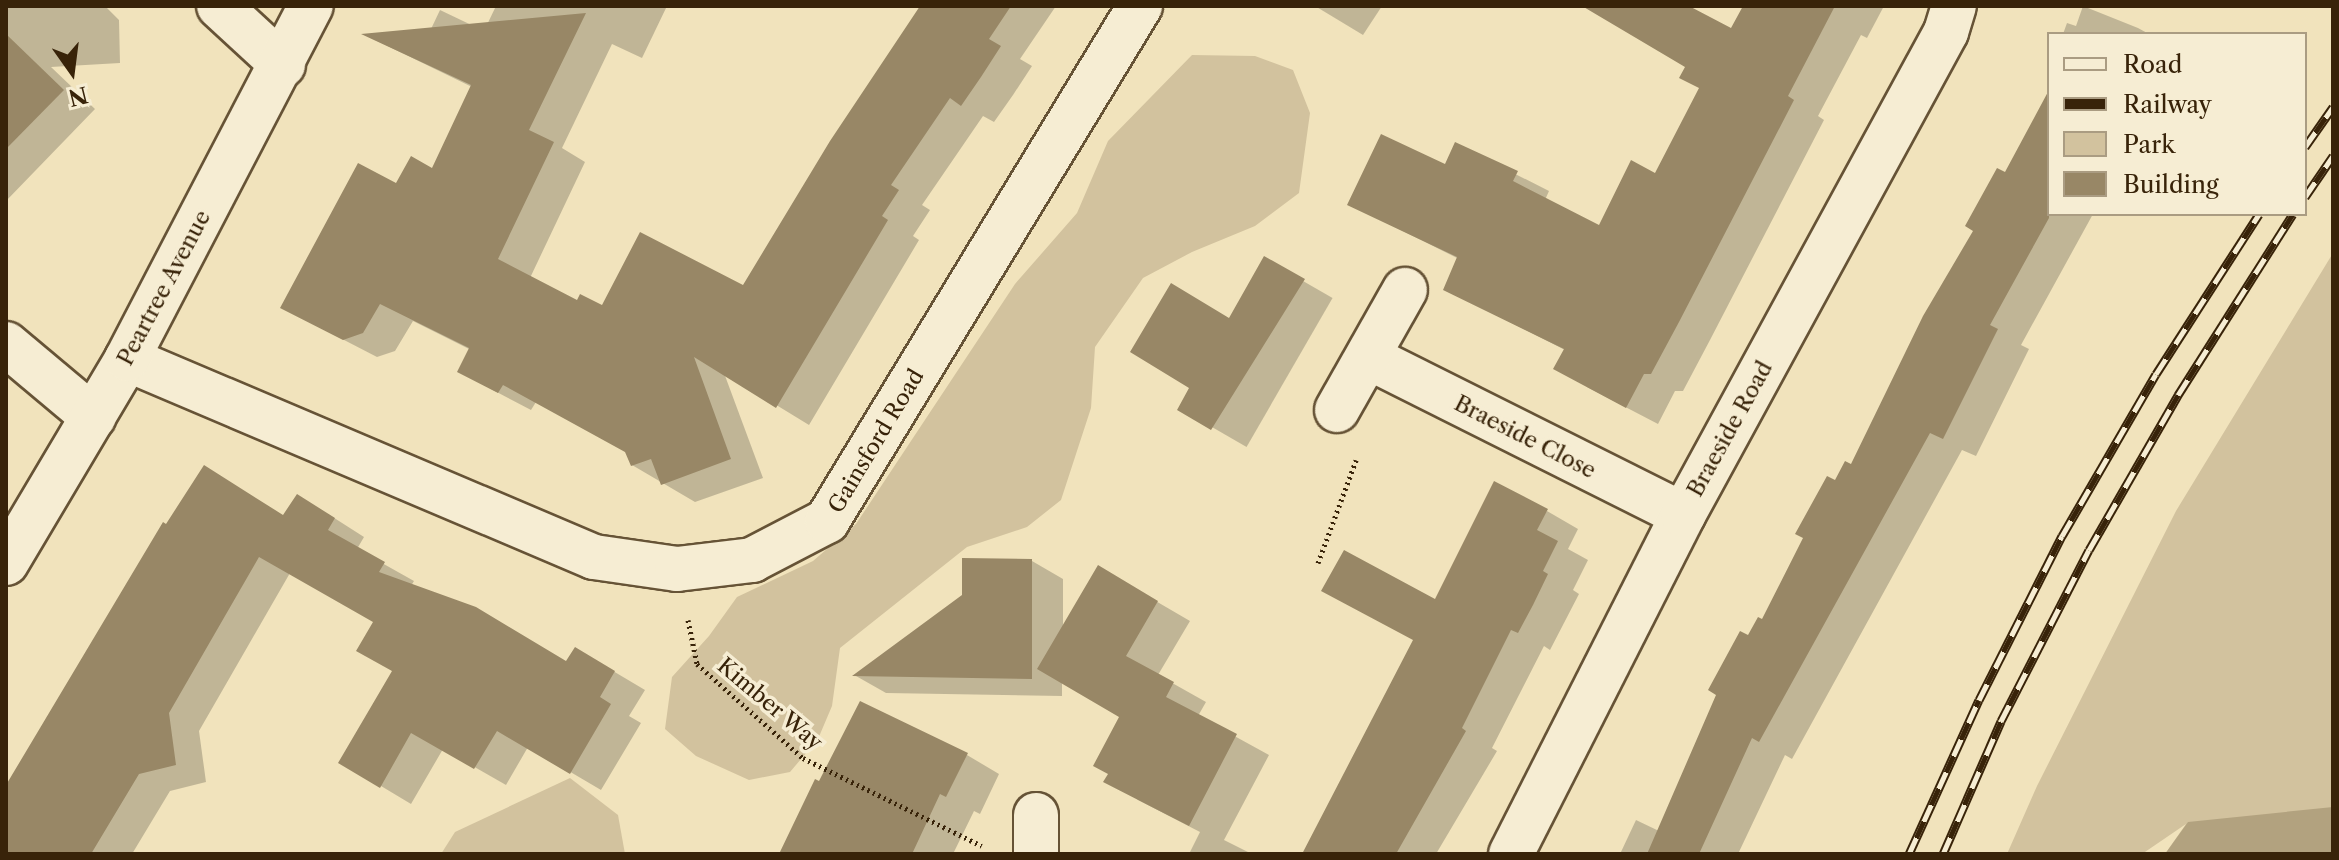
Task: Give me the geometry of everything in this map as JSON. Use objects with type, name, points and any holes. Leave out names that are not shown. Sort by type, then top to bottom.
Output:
[{"type":"street","points":[[219,6],[283,65]]},
{"type":"street","name":"Peartree Avenue","points":[[6,563],[127,359],[283,65],[311,6]]},
{"type":"street","name":"Gainsford Road","points":[[127,359],[594,557],[677,569],[752,560],[827,521],[1140,6]]},
{"type":"street","name":"Braeside Road","points":[[1511,854],[1683,515],[1946,32],[1954,6]]},
{"type":"street","points":[[1337,410],[1405,290]]},
{"type":"street","points":[[6,344],[93,417]]},
{"type":"street","name":"Braeside Close","points":[[1368,357],[1683,515]]},
{"type":"path","points":[[1318,563],[1359,454]]},
{"type":"path","name":"Kimber Way","points":[[677,569],[697,664],[803,758],[983,847]]},
{"type":"green space","points":[[1192,55],[1255,56],[1293,70],[1310,113],[1299,193],[1255,226],[1192,252],[1143,278],[1095,347],[1091,408],[1061,500],[1027,527],[967,547],[840,648],[832,706],[818,739],[790,772],[749,780],[696,756],[665,729],[672,677],[709,636],[737,597],[813,561],[856,524],[1015,284],[1077,213],[1108,141]]},
{"type":"green space","points":[[2333,253],[2333,854],[2165,854],[2186,824],[2142,854],[2007,854],[2037,786],[2176,511]]},
{"type":"green space","points":[[570,778],[618,815],[625,854],[441,854],[455,832]]},
{"type":"shaded area","points":[[2333,807],[2333,854],[2165,854],[2188,822]]},
{"type":"building","points":[[920,6],[1011,6],[989,39],[1001,46],[981,77],[961,106],[950,98],[891,185],[899,190],[882,216],[888,220],[776,408],[694,357],[731,459],[661,485],[651,459],[631,466],[625,452],[503,385],[498,393],[457,372],[469,348],[380,304],[363,333],[343,340],[280,308],[358,163],[396,183],[411,156],[432,168],[471,85],[361,34],[586,13],[529,130],[554,142],[498,259],[577,300],[580,294],[602,305],[640,232],[743,285],[830,141]]},
{"type":"building","points":[[1582,6],[1689,6],[1731,28],[1743,6],[1835,6],[1788,96],[1794,100],[1679,322],[1651,374],[1644,374],[1626,408],[1553,369],[1564,349],[1443,290],[1457,257],[1347,205],[1381,134],[1445,164],[1455,142],[1518,171],[1513,181],[1599,225],[1631,160],[1655,173],[1699,88],[1679,78],[1685,67]]},
{"type":"building","points":[[6,34],[64,90],[6,149]]},
{"type":"building","points":[[2047,94],[2049,218],[1990,325],[1998,329],[1943,439],[1930,433],[1759,742],[1752,738],[1699,854],[1647,854],[1716,695],[1708,690],[1740,631],[1748,635],[1758,617],[1762,619],[1803,538],[1795,534],[1827,476],[1835,480],[1845,461],[1851,464],[1923,316],[1973,231],[1965,226],[1997,168],[2005,172]]},
{"type":"building","points":[[1264,256],[1305,279],[1211,430],[1177,410],[1189,388],[1130,352],[1171,283],[1229,318]]},
{"type":"building","points":[[204,465],[283,515],[297,494],[335,518],[328,530],[385,562],[379,572],[476,607],[566,661],[575,647],[615,671],[600,697],[611,704],[570,774],[497,731],[474,769],[411,733],[380,788],[338,763],[392,671],[356,651],[373,622],[259,557],[169,713],[176,765],[139,774],[91,854],[6,854],[6,785],[163,522],[166,524]]},
{"type":"building","points":[[1494,481],[1548,509],[1537,530],[1558,541],[1543,571],[1548,574],[1533,605],[1518,633],[1511,630],[1462,728],[1466,731],[1396,854],[1302,854],[1413,640],[1321,591],[1344,550],[1435,599]]},
{"type":"building","points":[[962,558],[1032,559],[1032,679],[852,676],[962,595]]},
{"type":"building","points":[[1098,565],[1158,601],[1126,656],[1174,682],[1166,697],[1237,734],[1189,826],[1103,782],[1108,774],[1093,766],[1119,717],[1037,669]]},
{"type":"building","points":[[860,701],[968,753],[946,797],[940,794],[912,854],[779,854],[815,779],[819,781]]},
{"type":"railway","points":[[2307,144],[2333,107]]},
{"type":"railway","points":[[2307,194],[2333,156]]},
{"type":"railway","points":[[1909,854],[1979,700],[2062,536],[2156,374],[2258,216]]},
{"type":"railway","points":[[1943,854],[2001,721],[2089,550],[2178,395],[2292,216]]}]
